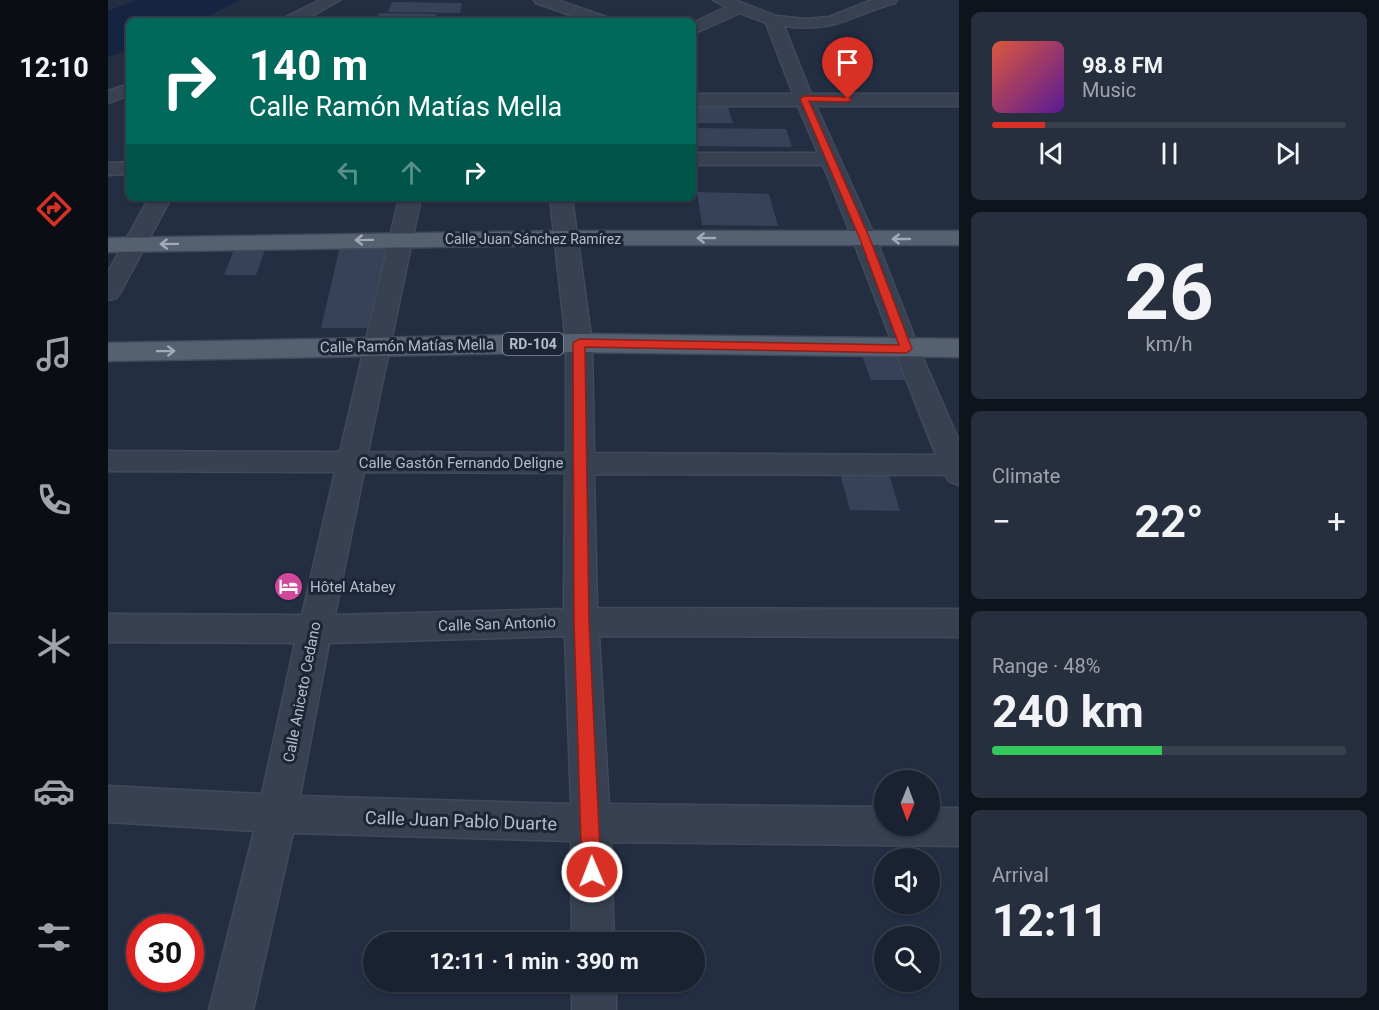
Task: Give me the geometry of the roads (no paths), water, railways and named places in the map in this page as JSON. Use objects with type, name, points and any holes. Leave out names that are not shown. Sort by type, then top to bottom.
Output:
[{"type":"main road","name":"Calle Juan Sánchez Ramírez","points":[[108,244],[399,239],[959,238]]},
{"type":"main road","name":"Calle Ramón Matías Mella","points":[[108,352],[579,343],[959,348]]},
{"type":"street","points":[[296,18],[332,0]]},
{"type":"street","points":[[542,0],[560,8],[583,12],[596,18]]},
{"type":"street","points":[[696,28],[743,5],[773,20],[818,24],[840,20],[869,5],[889,0]]},
{"type":"street","points":[[561,18],[601,4]]},
{"type":"street","points":[[773,20],[804,99],[865,239],[906,349],[958,468]]},
{"type":"street","points":[[108,97],[126,90]]},
{"type":"street","points":[[696,100],[959,100]]},
{"type":"street","points":[[108,102],[126,102]]},
{"type":"street","points":[[696,159],[830,159]]},
{"type":"street","points":[[108,169],[126,168]]},
{"type":"street","points":[[108,294],[158,201]]},
{"type":"street","name":"Calle Aniceto Cedano","points":[[231,1010],[277,815],[315,629],[409,201]]},
{"type":"street","points":[[561,201],[579,343],[582,462],[581,622],[591,825],[593,932]]},
{"type":"street","name":"Calle Gastón Fernando Deligne","points":[[108,461],[352,464],[582,462],[958,468]]},
{"type":"street","name":"Calle San Antonio","points":[[108,628],[315,629],[581,622],[959,623]]},
{"type":"street","name":"Calle Juan Pablo Duarte","points":[[108,804],[277,815],[591,825],[959,827]]},
{"type":"street","points":[[594,992],[594,1010]]},
{"type":"water","points":[[137,0],[239,0],[206,18],[126,18],[126,51],[108,57],[108,11]]},
{"type":"place","name":"Hôtel Atabey","points":[[289,587]]}]
